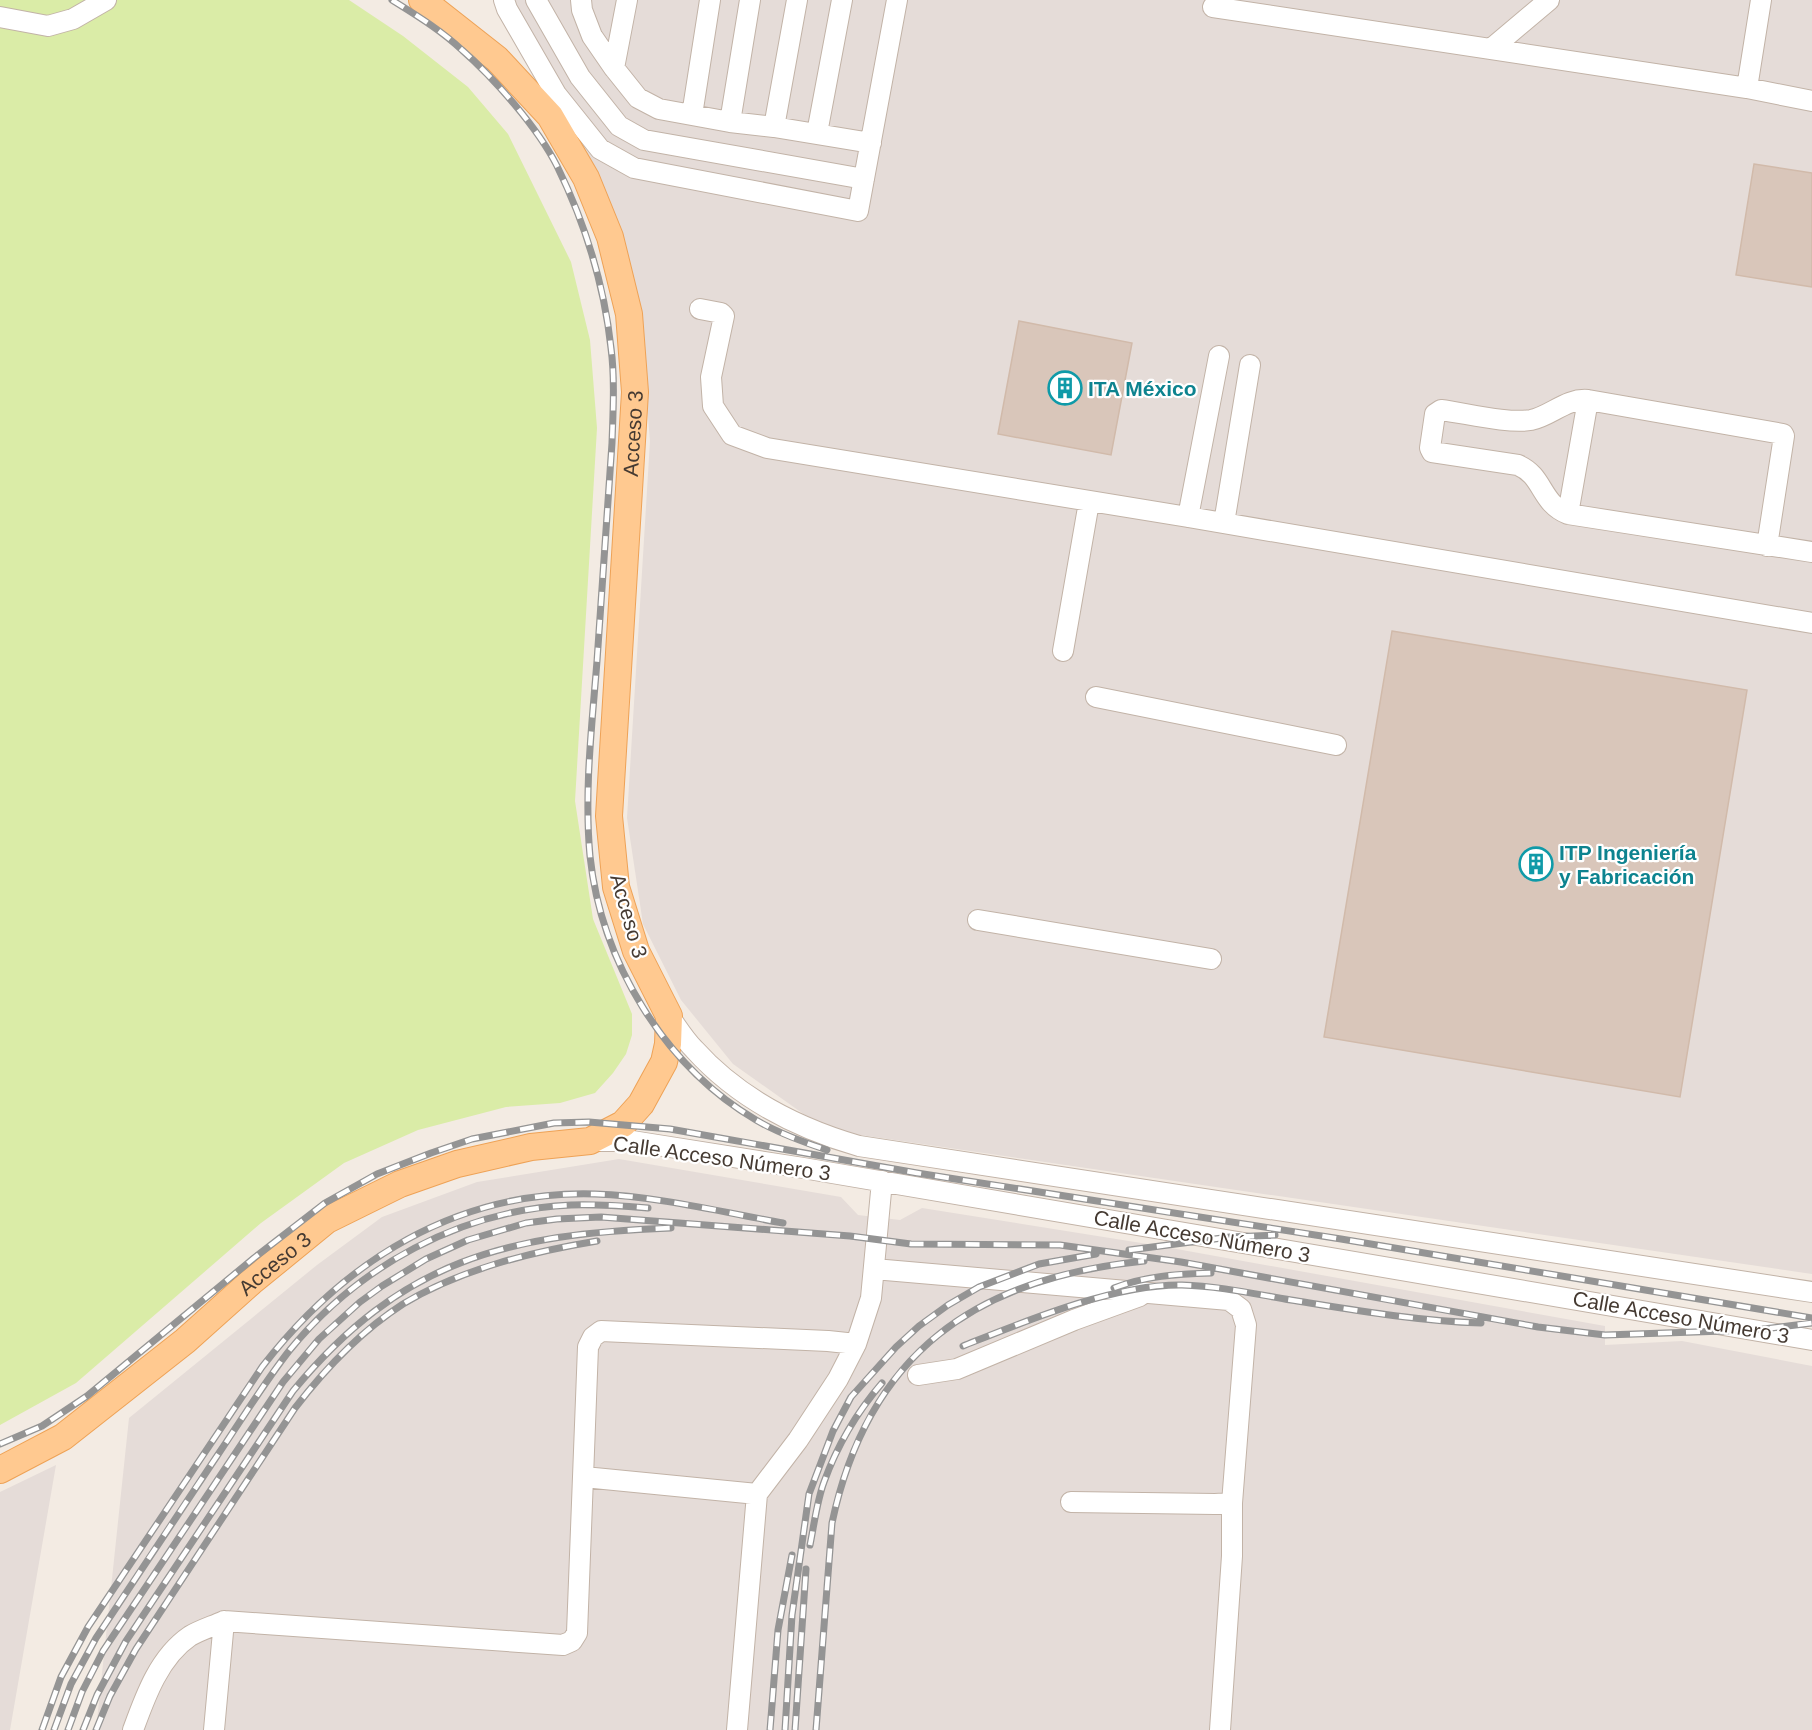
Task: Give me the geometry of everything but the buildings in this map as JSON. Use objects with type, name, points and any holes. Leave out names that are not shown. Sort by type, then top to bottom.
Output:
[{"type":"main road","name":"Acceso 3","points":[[0,1470],[63,1437],[185,1341],[251,1282],[327,1220],[400,1184],[457,1164],[531,1147],[590,1141],[623,1124],[641,1104],[664,1062],[669,1044],[669,1016],[636,951],[629,930],[616,886],[609,816],[635,392],[629,314],[610,237],[586,178],[550,116],[497,58],[434,5]]},
{"type":"street","points":[[0,16],[48,26],[73,18],[106,0]]},
{"type":"street","points":[[504,0],[556,94],[600,149],[634,168],[858,211],[897,0]]},
{"type":"street","points":[[536,0],[580,77],[620,126],[644,140],[864,179]]},
{"type":"street","points":[[581,0],[582,10],[592,36],[638,98],[660,108],[692,115],[871,143]]},
{"type":"street","points":[[614,68],[627,0]]},
{"type":"street","points":[[692,115],[710,0]]},
{"type":"street","points":[[730,122],[750,0]]},
{"type":"street","points":[[774,127],[797,0]]},
{"type":"street","points":[[817,133],[842,0]]},
{"type":"street","points":[[1491,49],[1550,0]]},
{"type":"street","points":[[1747,88],[1761,0]]},
{"type":"street","points":[[1214,8],[1747,88],[1812,101]]},
{"type":"street","points":[[700,309],[721,313],[724,316],[711,377],[713,406],[732,435],[767,448],[1812,623]]},
{"type":"street","points":[[1188,517],[1219,357]]},
{"type":"street","points":[[1224,523],[1250,365]]},
{"type":"street","points":[[1568,514],[1588,399]]},
{"type":"street","points":[[1767,546],[1783,434],[1588,399],[1573,400],[1532,420],[1516,421],[1441,410],[1436,414],[1430,448],[1432,452],[1518,465],[1533,475],[1550,503],[1568,514],[1767,546],[1812,552]]},
{"type":"street","points":[[1063,651],[1089,502]]},
{"type":"street","points":[[1096,697],[1336,745]]},
{"type":"street","points":[[978,920],[1211,959]]},
{"type":"street","name":"Calle Acceso Número 3","points":[[669,1016],[693,1048],[708,1063],[723,1077],[765,1107],[825,1136],[859,1146],[1812,1292]]},
{"type":"street","name":"Calle Acceso Número 3","points":[[590,1141],[632,1141],[882,1181],[1812,1340]]},
{"type":"street","points":[[737,1730],[757,1494],[798,1440],[838,1379],[856,1344],[871,1298],[882,1181]]},
{"type":"street","points":[[874,1269],[1229,1300],[1241,1309],[1246,1325],[1232,1503],[1232,1556],[1220,1730]]},
{"type":"street","points":[[918,1375],[957,1370],[1074,1320],[1146,1294]]},
{"type":"street","points":[[133,1730],[148,1689],[167,1659],[190,1636],[224,1621],[563,1645],[572,1641],[577,1633],[588,1347],[593,1337],[601,1331],[856,1344]]},
{"type":"street","points":[[584,1477],[757,1494]]},
{"type":"street","points":[[1071,1502],[1232,1503]]},
{"type":"street","points":[[214,1730],[224,1621]]},
{"type":"shaded area","points":[[494,0],[1812,0],[1812,1274],[826,1130],[733,1064],[681,1000],[643,924],[627,818],[650,441],[639,311],[594,181]]},
{"type":"shaded area","points":[[619,1159],[841,1197],[858,1215],[900,1220],[922,1208],[1160,1246],[1605,1326],[1605,1345],[1682,1341],[1812,1366],[1812,1730],[96,1730],[129,1418],[317,1265],[382,1217],[477,1182]]},
{"type":"shaded area","points":[[56,1465],[10,1730],[0,1730],[0,1492]]},
{"type":"green space","points":[[0,0],[349,0],[403,36],[468,87],[508,134],[571,262],[590,340],[597,428],[575,801],[593,919],[632,1014],[632,1035],[626,1054],[595,1093],[560,1103],[506,1107],[418,1130],[344,1163],[261,1223],[76,1383],[0,1425]]},
{"type":"railway","points":[[392,0],[428,23],[474,61],[514,104],[539,136],[557,166],[576,209],[592,254],[604,301],[613,372],[612,443],[589,758],[588,832],[597,895],[608,934],[623,971],[643,1007],[666,1040],[693,1071],[723,1097],[756,1120],[782,1133],[827,1150]]},
{"type":"railway","points":[[0,1444],[42,1426],[87,1396],[254,1258],[325,1203],[377,1174],[431,1153],[472,1139],[554,1123],[589,1122],[670,1129],[917,1173],[1341,1239],[1812,1318]]},
{"type":"railway","points":[[42,1730],[61,1677],[88,1627],[262,1367],[294,1329],[329,1295],[367,1265],[407,1239],[451,1219],[496,1204],[544,1196],[618,1195],[689,1205],[783,1223]]},
{"type":"railway","points":[[54,1730],[71,1684],[96,1638],[253,1401],[289,1351],[316,1321],[347,1293],[380,1269],[415,1248],[452,1231],[490,1218],[530,1209],[571,1205],[648,1208]]},
{"type":"railway","points":[[68,1730],[82,1692],[103,1651],[283,1382],[319,1339],[360,1302],[426,1259],[468,1240],[526,1223],[601,1217],[850,1236],[911,1244],[1060,1245],[1181,1262],[1538,1327],[1605,1335],[1755,1330],[1812,1323]]},
{"type":"railway","points":[[83,1730],[97,1695],[126,1641],[293,1391],[334,1347],[375,1311],[417,1283],[461,1263],[508,1248],[558,1238],[612,1231],[671,1228]]},
{"type":"railway","points":[[1129,1250],[1230,1237],[1275,1235]]},
{"type":"railway","points":[[96,1730],[110,1696],[136,1649],[295,1408],[344,1351],[403,1304],[448,1281],[522,1257],[597,1241]]},
{"type":"railway","points":[[785,1730],[792,1615],[809,1494],[833,1431],[851,1397],[896,1347],[919,1326],[948,1305],[979,1287],[1039,1264],[1096,1254]]},
{"type":"railway","points":[[816,1730],[832,1523],[849,1464],[872,1413],[902,1370],[938,1335],[981,1307],[1029,1285],[1084,1270],[1144,1261]]},
{"type":"railway","points":[[1114,1288],[1161,1276],[1211,1273]]},
{"type":"railway","points":[[963,1346],[1042,1315],[1099,1297],[1156,1286],[1182,1285],[1223,1289],[1386,1314],[1481,1323]]},
{"type":"railway","points":[[810,1545],[822,1489],[835,1455],[856,1418],[882,1383]]},
{"type":"railway","points":[[770,1730],[778,1630],[792,1555]]},
{"type":"railway","points":[[795,1730],[806,1569]]},
{"type":"place","name":"ITA México","points":[[1065,388]]},
{"type":"place","name":"ITP Ingeniería y Fabricación","points":[[1536,864]]}]
